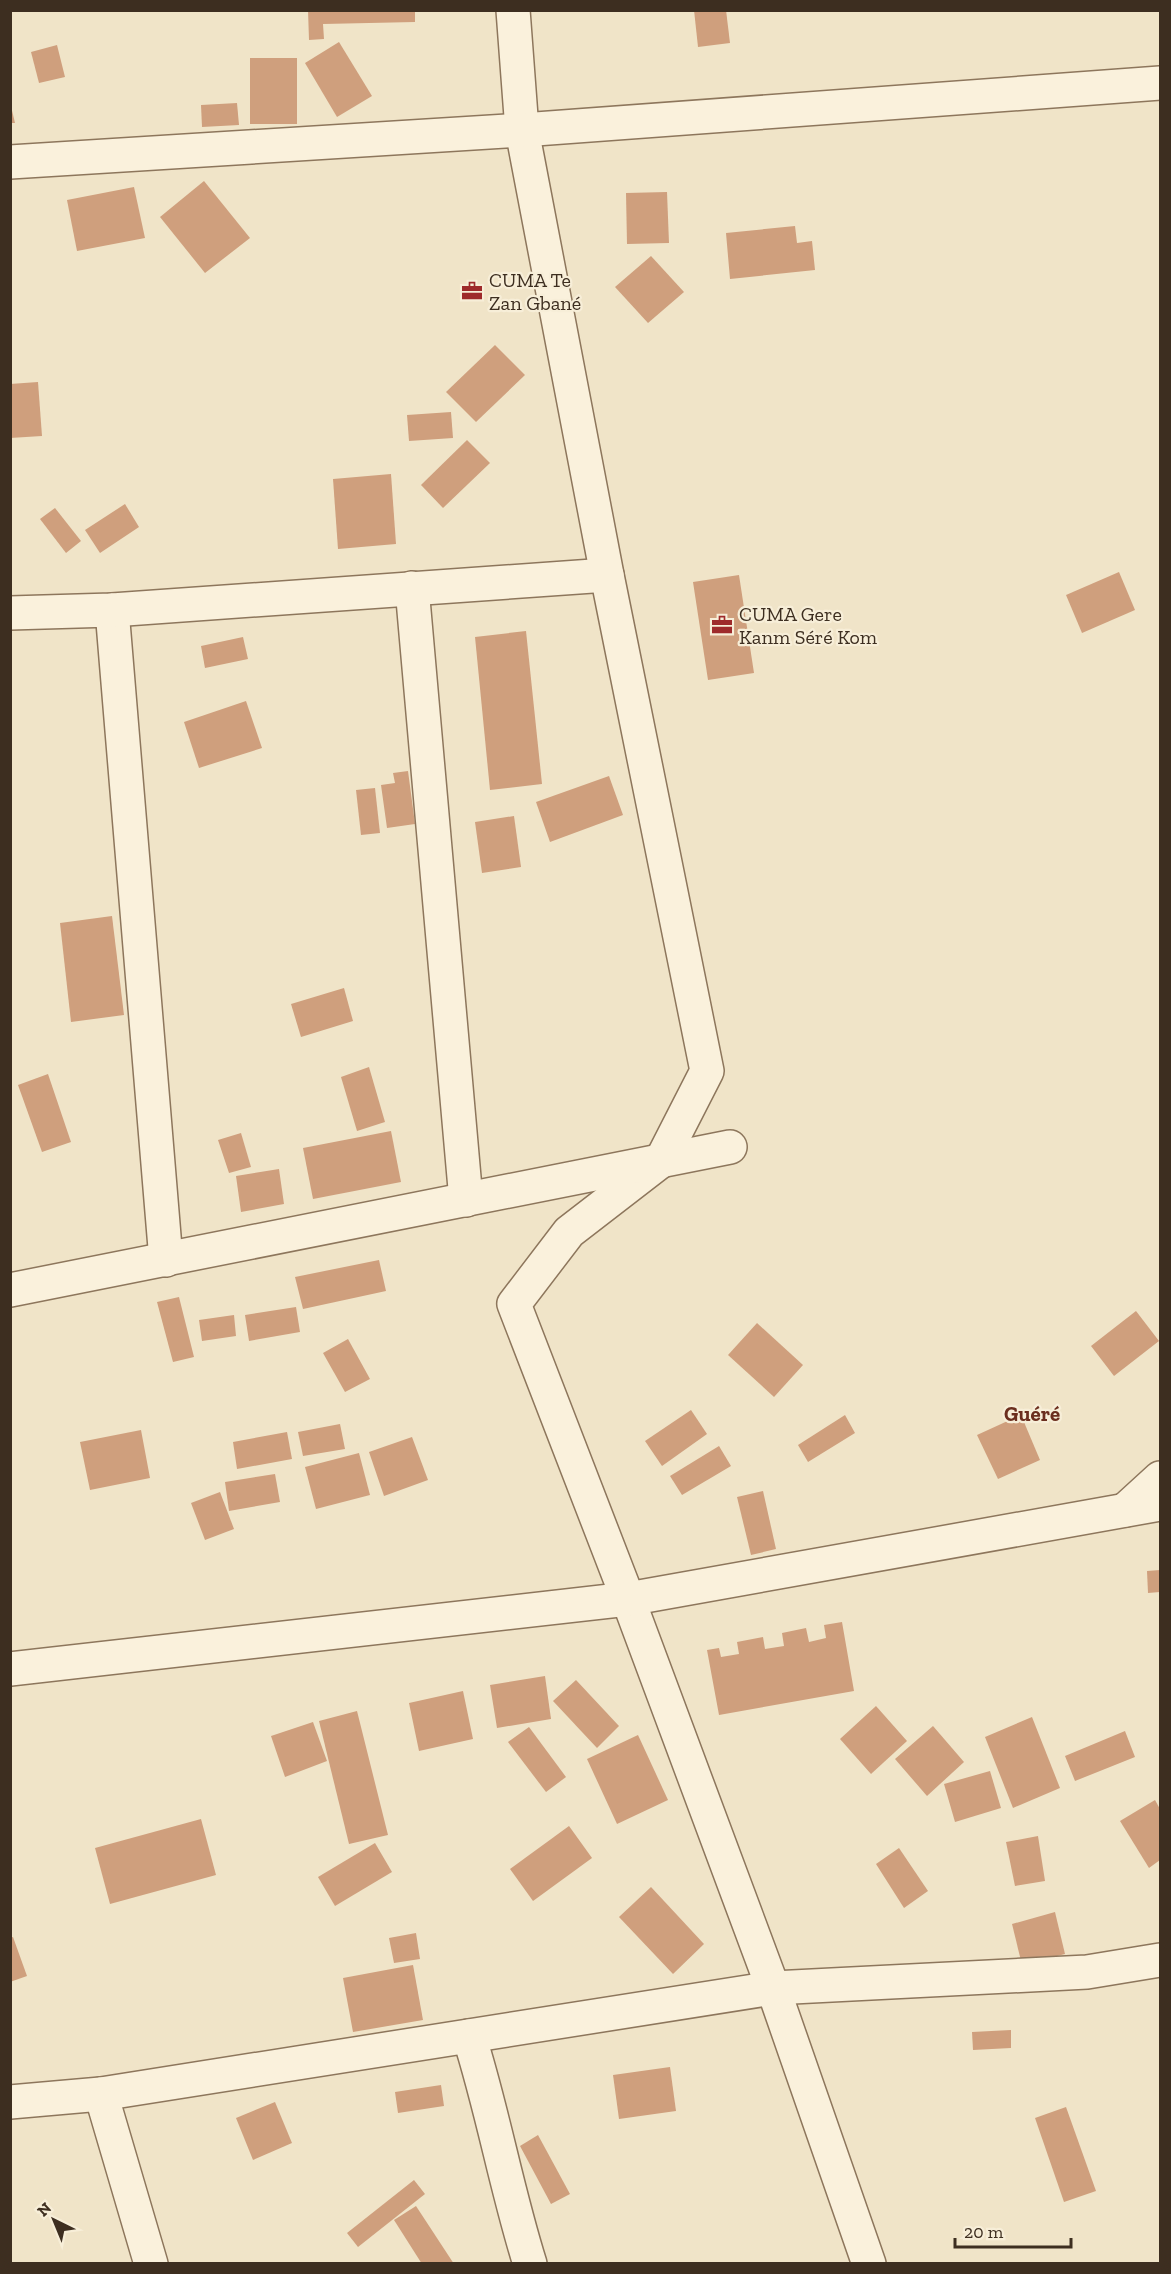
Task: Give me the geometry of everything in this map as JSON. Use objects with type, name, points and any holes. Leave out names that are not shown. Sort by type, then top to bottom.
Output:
[{"type":"street","points":[[513,10],[522,130],[707,1071],[661,1161],[569,1232],[514,1304],[628,1599],[773,1988],[869,2264]]},
{"type":"street","points":[[10,162],[522,130],[1161,83]]},
{"type":"street","points":[[10,613],[112,610],[608,575]]},
{"type":"street","points":[[412,588],[466,1200]]},
{"type":"street","points":[[112,610],[166,1260]]},
{"type":"street","points":[[10,1290],[730,1147]]},
{"type":"street","points":[[1125,1510],[1161,1478]]},
{"type":"street","points":[[10,1669],[628,1599],[1161,1504]]},
{"type":"street","points":[[10,2102],[101,2094],[773,1988],[1087,1972],[1161,1960]]},
{"type":"street","points":[[469,2036],[486,2088],[516,2220],[530,2264]]},
{"type":"street","points":[[101,2094],[151,2264]]},
{"type":"building","points":[[308,10],[415,10],[415,22],[323,24],[324,39],[309,40]]},
{"type":"building","points":[[694,10],[726,10],[730,43],[698,47]]},
{"type":"building","points":[[339,42],[372,96],[337,117],[305,63]]},
{"type":"building","points":[[57,45],[65,77],[39,83],[31,52]]},
{"type":"building","points":[[250,58],[297,58],[297,124],[250,124]]},
{"type":"building","points":[[10,102],[15,123],[10,123]]},
{"type":"building","points":[[237,103],[239,125],[202,127],[201,105]]},
{"type":"building","points":[[204,181],[250,238],[205,273],[160,217]]},
{"type":"building","points":[[134,187],[145,238],[77,251],[67,200]]},
{"type":"building","points":[[667,192],[669,243],[627,244],[626,193]]},
{"type":"building","points":[[795,226],[797,243],[812,241],[815,270],[730,279],[726,233]]},
{"type":"building","points":[[651,256],[684,292],[648,323],[615,287]]},
{"type":"building","points":[[495,345],[525,375],[476,422],[446,392]]},
{"type":"building","points":[[38,382],[42,436],[10,438],[10,384]]},
{"type":"building","points":[[451,412],[453,438],[409,441],[407,415]]},
{"type":"building","points":[[467,440],[490,463],[443,508],[421,485]]},
{"type":"building","points":[[391,474],[396,544],[338,549],[333,479]]},
{"type":"building","points":[[125,504],[139,527],[100,553],[85,530]]},
{"type":"building","points":[[55,508],[81,541],[66,553],[40,519]]},
{"type":"building","points":[[1119,572],[1135,610],[1082,633],[1066,595]]},
{"type":"building","points":[[739,575],[754,673],[708,680],[693,582]]},
{"type":"building","points":[[526,631],[542,784],[490,790],[475,637]]},
{"type":"building","points":[[243,637],[248,659],[205,668],[201,646]]},
{"type":"building","points":[[246,701],[262,748],[199,768],[184,722]]},
{"type":"building","points":[[408,771],[415,824],[387,828],[381,785],[395,783],[393,773]]},
{"type":"building","points":[[609,776],[623,815],[550,842],[536,802]]},
{"type":"building","points":[[375,788],[380,833],[361,835],[356,790]]},
{"type":"building","points":[[514,816],[521,867],[482,873],[475,822]]},
{"type":"building","points":[[112,916],[124,1015],[71,1022],[60,923]]},
{"type":"building","points":[[344,988],[353,1021],[301,1037],[291,1004]]},
{"type":"building","points":[[369,1067],[385,1122],[357,1131],[341,1077]]},
{"type":"building","points":[[48,1074],[71,1142],[42,1152],[18,1085]]},
{"type":"building","points":[[391,1131],[401,1182],[313,1199],[303,1148]]},
{"type":"building","points":[[241,1133],[251,1167],[229,1173],[218,1140]]},
{"type":"building","points":[[279,1169],[284,1204],[241,1212],[236,1176]]},
{"type":"building","points":[[379,1260],[386,1291],[303,1309],[295,1277]]},
{"type":"building","points":[[179,1297],[194,1357],[173,1362],[157,1302]]},
{"type":"building","points":[[296,1307],[300,1332],[249,1341],[245,1315]]},
{"type":"building","points":[[1136,1311],[1159,1341],[1114,1376],[1091,1346]]},
{"type":"building","points":[[234,1315],[236,1336],[202,1341],[199,1320]]},
{"type":"building","points":[[757,1323],[803,1365],[774,1397],[728,1355]]},
{"type":"building","points":[[348,1339],[370,1379],[345,1392],[323,1353]]},
{"type":"building","points":[[691,1410],[707,1434],[662,1466],[645,1441]]},
{"type":"building","points":[[845,1415],[855,1433],[808,1462],[798,1445]]},
{"type":"building","points":[[1021,1415],[1040,1460],[998,1479],[977,1435]]},
{"type":"building","points":[[340,1424],[345,1449],[303,1456],[298,1432]]},
{"type":"building","points":[[141,1430],[150,1478],[90,1490],[80,1442]]},
{"type":"building","points":[[287,1432],[292,1459],[237,1469],[233,1442]]},
{"type":"building","points":[[412,1437],[428,1480],[384,1496],[369,1452]]},
{"type":"building","points":[[719,1446],[731,1466],[682,1495],[670,1476]]},
{"type":"building","points":[[359,1453],[370,1495],[316,1509],[305,1467]]},
{"type":"building","points":[[275,1474],[280,1502],[229,1511],[225,1482]]},
{"type":"building","points":[[763,1491],[776,1549],[751,1555],[737,1497]]},
{"type":"building","points":[[220,1492],[234,1529],[205,1540],[191,1503]]},
{"type":"building","points":[[1160,1570],[1160,1592],[1148,1593],[1147,1571]]},
{"type":"building","points":[[842,1622],[854,1691],[719,1715],[707,1650],[719,1648],[721,1657],[739,1654],[737,1642],[763,1637],[765,1649],[784,1646],[782,1633],[806,1628],[809,1642],[826,1638],[824,1625]]},
{"type":"building","points":[[545,1676],[551,1719],[497,1728],[490,1685]]},
{"type":"building","points":[[576,1680],[619,1726],[597,1748],[553,1701]]},
{"type":"building","points":[[463,1691],[473,1739],[419,1751],[409,1703]]},
{"type":"building","points":[[876,1706],[907,1741],[871,1774],[840,1739]]},
{"type":"building","points":[[357,1711],[388,1835],[349,1844],[319,1721]]},
{"type":"building","points":[[1032,1717],[1060,1788],[1013,1808],[985,1737]]},
{"type":"building","points":[[313,1722],[327,1761],[285,1777],[271,1736]]},
{"type":"building","points":[[933,1726],[964,1762],[927,1796],[895,1759]]},
{"type":"building","points":[[529,1727],[566,1777],[546,1792],[508,1742]]},
{"type":"building","points":[[1125,1731],[1135,1757],[1075,1781],[1065,1756]]},
{"type":"building","points":[[638,1735],[668,1800],[617,1824],[587,1759]]},
{"type":"building","points":[[990,1771],[1001,1808],[955,1822],[944,1784]]},
{"type":"building","points":[[1155,1800],[1160,1809],[1160,1860],[1149,1868],[1120,1821]]},
{"type":"building","points":[[201,1819],[216,1875],[110,1904],[95,1848]]},
{"type":"building","points":[[569,1826],[592,1858],[533,1901],[510,1869]]},
{"type":"building","points":[[1038,1836],[1045,1881],[1015,1886],[1006,1842]]},
{"type":"building","points":[[375,1843],[392,1872],[335,1906],[318,1877]]},
{"type":"building","points":[[899,1848],[928,1891],[904,1908],[876,1864]]},
{"type":"building","points":[[651,1887],[704,1944],[673,1974],[619,1917]]},
{"type":"building","points":[[1055,1912],[1065,1954],[1022,1965],[1012,1924]]},
{"type":"building","points":[[416,1933],[420,1959],[394,1963],[389,1938]]},
{"type":"building","points":[[13,1937],[27,1976],[10,1982],[10,1938]]},
{"type":"building","points":[[413,1965],[423,2020],[353,2032],[343,1978]]},
{"type":"building","points":[[1011,2030],[1011,2048],[973,2050],[972,2032]]},
{"type":"building","points":[[670,2067],[676,2111],[619,2119],[613,2075]]},
{"type":"building","points":[[441,2085],[444,2106],[398,2113],[395,2092]]},
{"type":"building","points":[[275,2102],[292,2143],[253,2160],[236,2118]]},
{"type":"building","points":[[1066,2107],[1096,2191],[1064,2202],[1035,2118]]},
{"type":"building","points":[[538,2135],[570,2194],[551,2204],[520,2146]]},
{"type":"building","points":[[414,2180],[425,2194],[358,2247],[347,2233]]},
{"type":"building","points":[[416,2206],[454,2264],[422,2264],[394,2220]]},
{"type":"place","name":"CUMA Te Zan Gbané","points":[[472,291]]},
{"type":"place","name":"CUMA Gere Kanm Séré Kom","points":[[722,625]]},
{"type":"district","name":"Guéré","points":[[1032,1413]]}]
